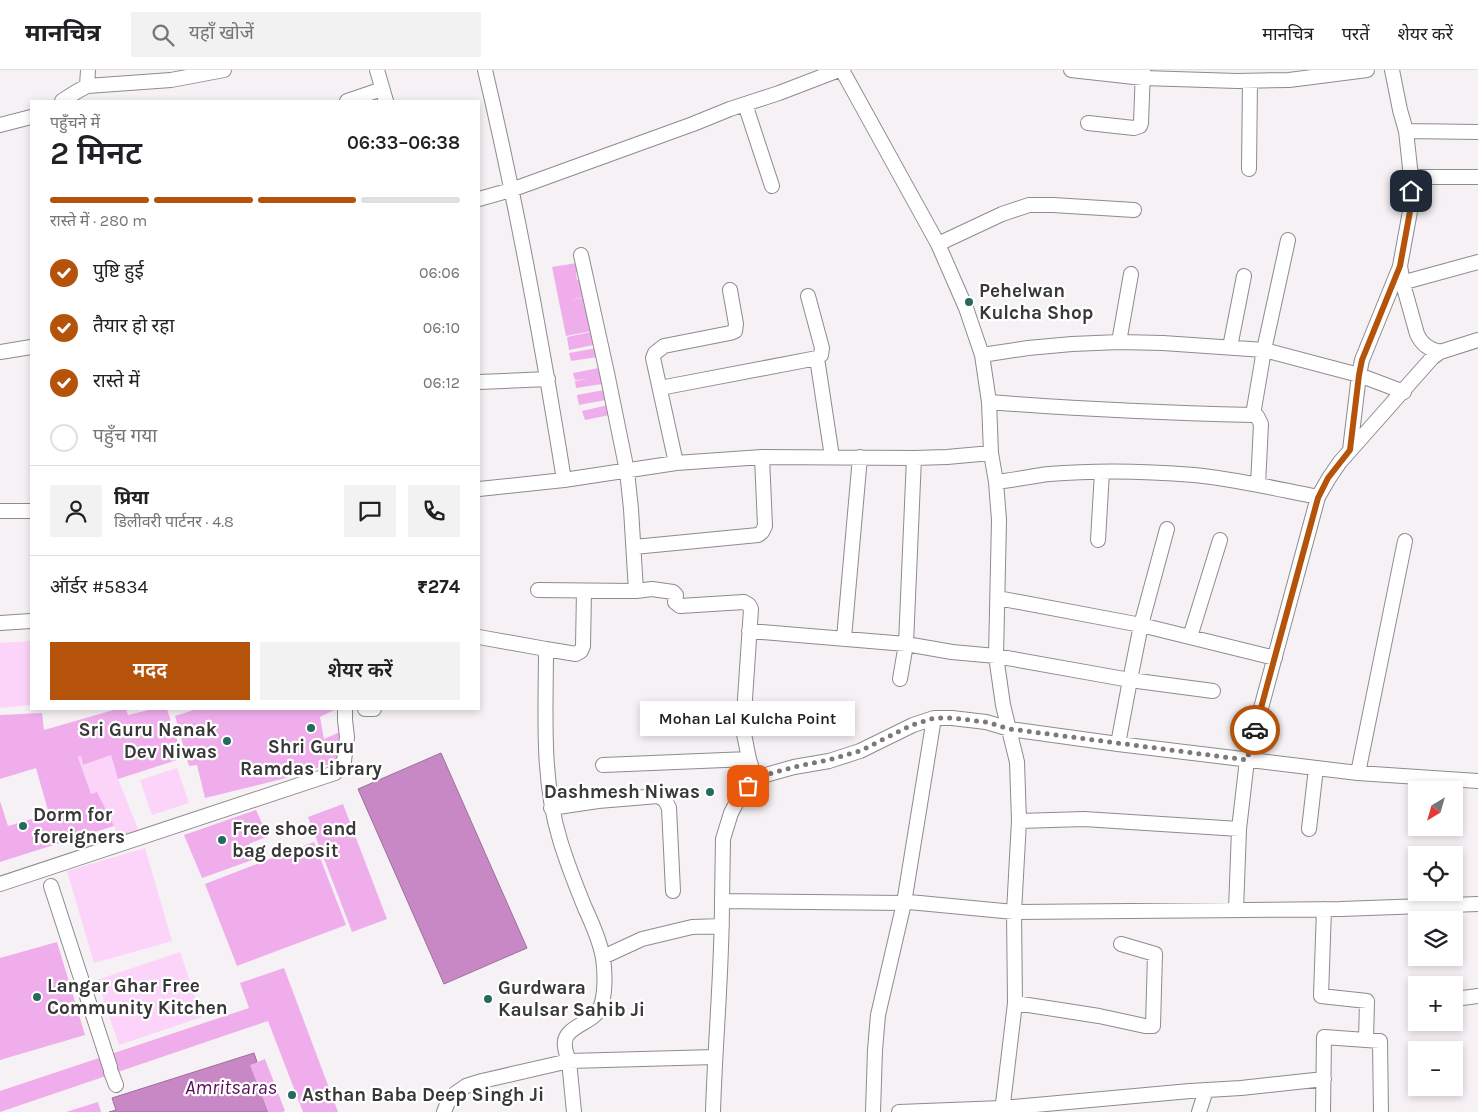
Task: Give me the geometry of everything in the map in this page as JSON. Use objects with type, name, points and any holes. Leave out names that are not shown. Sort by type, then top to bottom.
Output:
[{"type":"street","points":[[88,70],[88,86]]},
{"type":"street","points":[[64,100],[88,86],[172,80],[224,70]]},
{"type":"street","points":[[352,100],[384,95],[376,70]]},
{"type":"street","points":[[485,70],[498,124],[548,379],[564,480]]},
{"type":"street","points":[[480,199],[511,190],[840,70],[938,244],[966,308],[982,355],[989,402],[999,520],[996,656],[1003,705],[1016,762],[1019,821],[1014,912],[1015,1003],[1002,1110]]},
{"type":"street","points":[[1079,70],[1250,80],[1289,75],[1367,70]]},
{"type":"street","points":[[1350,450],[1362,360],[1398,285],[1411,206],[1411,176],[1406,131],[1392,70]]},
{"type":"street","points":[[1088,123],[1134,128],[1140,126],[1143,74]]},
{"type":"street","points":[[1249,169],[1250,80]]},
{"type":"street","points":[[745,104],[772,186]]},
{"type":"street","points":[[0,125],[30,117]]},
{"type":"street","points":[[1406,131],[1478,132]]},
{"type":"street","points":[[1411,176],[1478,177]]},
{"type":"street","points":[[938,244],[1002,214],[1029,206],[1053,205],[1134,210]]},
{"type":"street","points":[[1253,415],[1264,350],[1288,240]]},
{"type":"street","points":[[581,255],[627,471],[636,591]]},
{"type":"street","points":[[1398,285],[1478,262]]},
{"type":"street","points":[[1119,342],[1130,274]]},
{"type":"street","points":[[1230,347],[1244,276]]},
{"type":"street","points":[[1398,285],[1420,341],[1425,346],[1440,352]]},
{"type":"street","points":[[676,463],[653,358],[658,349],[664,346],[730,334],[735,331],[736,324],[730,290]]},
{"type":"street","points":[[660,388],[816,358],[820,355],[822,348],[808,296]]},
{"type":"street","points":[[1236,910],[1239,830],[1247,760],[1318,498],[1328,478],[1350,450],[1404,392],[1424,367],[1440,352],[1478,340]]},
{"type":"street","points":[[982,355],[1037,347],[1119,342],[1230,347],[1264,350],[1359,375],[1404,392]]},
{"type":"street","points":[[0,352],[30,348]]},
{"type":"street","points":[[816,358],[832,457]]},
{"type":"street","points":[[480,382],[548,379]]},
{"type":"street","points":[[989,402],[1107,410],[1257,416],[1261,424],[1258,485]]},
{"type":"street","points":[[480,489],[564,480],[676,463],[762,457],[914,458],[992,453]]},
{"type":"street","points":[[634,547],[758,535],[765,526],[762,457]]},
{"type":"street","points":[[844,638],[860,457]]},
{"type":"street","points":[[900,679],[906,644],[914,458]]},
{"type":"street","points":[[996,482],[1048,474],[1102,472],[1194,475],[1258,485],[1318,498]]},
{"type":"street","points":[[1098,540],[1102,472]]},
{"type":"street","points":[[0,511],[30,511]]},
{"type":"street","points":[[1118,744],[1141,625],[1167,529]]},
{"type":"street","points":[[1190,637],[1220,540]]},
{"type":"street","points":[[1358,773],[1405,541]]},
{"type":"street","points":[[538,590],[636,591],[652,589],[673,592],[676,595],[675,602],[680,606],[744,602],[749,604],[751,609],[743,729],[755,778]]},
{"type":"street","points":[[480,637],[576,654],[581,651],[583,646],[584,591]]},
{"type":"street","points":[[998,598],[1141,625],[1275,658]]},
{"type":"street","points":[[0,623],[30,621]]},
{"type":"street","points":[[749,631],[906,644],[952,652],[996,656],[1130,680],[1212,691]]},
{"type":"street","points":[[546,648],[547,770],[551,808],[560,841],[592,923],[603,957],[603,1000],[599,1011],[590,1020],[571,1030],[564,1044],[569,1061],[574,1112]]},
{"type":"street","points":[[0,884],[48,877],[335,774],[344,761],[347,737],[345,710]]},
{"type":"street","points":[[713,1112],[720,993],[723,839],[731,813],[741,794],[755,778],[860,751],[912,725],[934,718],[952,718],[986,722],[1010,729],[1247,760],[1358,773],[1478,781]]},
{"type":"street","points":[[873,1112],[878,1015],[904,904],[934,718]]},
{"type":"street","points":[[603,765],[749,759]]},
{"type":"street","points":[[1309,829],[1316,768]]},
{"type":"street","points":[[551,808],[598,801],[658,796],[665,800],[669,808],[673,891]]},
{"type":"street","points":[[1019,821],[1084,819],[1239,830]]},
{"type":"street","points":[[48,877],[116,1085]]},
{"type":"street","points":[[722,901],[904,904],[909,902],[1014,912],[1324,909],[1478,904]]},
{"type":"street","points":[[1324,909],[1321,996],[1367,1001],[1366,1040]]},
{"type":"street","points":[[603,957],[642,939],[692,927],[722,926]]},
{"type":"street","points":[[1015,1003],[1153,1026],[1155,954],[1121,944]]},
{"type":"street","points":[[1463,999],[1478,996]]},
{"type":"street","points":[[1323,1112],[1324,1037],[1380,1041],[1381,1112]]},
{"type":"street","points":[[444,1112],[448,1102],[466,1086],[569,1061],[715,1057]]},
{"type":"street","points":[[898,1112],[1002,1110],[1324,1079]]},
{"type":"street","points":[[1200,1112],[1206,1090]]},
{"type":"shaded area","points":[[30,641],[30,705],[0,708],[0,643]]},
{"type":"shaded area","points":[[111,755],[118,779],[140,834],[121,840],[97,793],[91,794],[78,757],[81,756],[83,765]]},
{"type":"shaded area","points":[[177,768],[189,803],[152,815],[140,780]]},
{"type":"shaded area","points":[[145,848],[172,941],[94,963],[67,871]]},
{"type":"shaded area","points":[[180,952],[202,1017],[119,1045],[97,980]]},
{"type":"water","points":[[441,753],[527,948],[444,984],[358,789]]},
{"type":"water","name":"Amritsaras","points":[[254,1053],[257,1062],[251,1065],[268,1112],[109,1112],[116,1110],[112,1098]]},
{"type":"building","points":[[577,263],[577,280],[581,280],[584,297],[571,300],[583,298],[592,331],[566,336],[552,267]]},
{"type":"building","points":[[591,332],[593,345],[569,350],[567,337]]},
{"type":"building","points":[[597,348],[598,357],[571,361],[569,353]]},
{"type":"building","points":[[599,368],[602,384],[576,388],[575,381],[587,379],[575,380],[573,373]]},
{"type":"building","points":[[604,390],[606,400],[579,405],[577,395]]},
{"type":"building","points":[[608,405],[610,415],[585,420],[582,411]]},
{"type":"building","points":[[114,710],[126,710],[128,715],[149,710],[167,710],[183,758],[118,779],[111,755],[83,765],[81,756],[78,757],[91,794],[97,792],[114,826],[0,862],[0,801],[8,826],[49,814],[36,768],[0,779],[0,715],[42,713],[44,730]]},
{"type":"building","name":"Sri Guru Nanak Dev Niwas","points":[[194,710],[334,710],[320,717],[324,739],[340,732],[341,740],[336,760],[333,763],[282,779],[205,798],[197,765],[189,766],[175,716]]},
{"type":"building","points":[[343,804],[387,919],[352,932],[308,817]]},
{"type":"building","name":"Free shoe and bag deposit","points":[[256,810],[268,836],[249,844],[255,859],[202,878],[184,835]]},
{"type":"building","points":[[314,842],[346,925],[237,966],[205,884]]},
{"type":"building","name":"Langar Ghar Free Community Kitchen","points":[[57,942],[85,1035],[0,1060],[0,958]]},
{"type":"building","points":[[284,968],[338,1112],[303,1112],[268,1021],[0,1112],[0,1091],[249,1008],[240,983]]},
{"type":"building","points":[[265,1059],[285,1111],[268,1112],[250,1065]]},
{"type":"building","points":[[98,1102],[101,1112],[66,1112]]},
{"type":"way so far","points":[[748,786],[755,778],[860,751],[912,725],[934,718],[986,722],[1010,729],[1247,760],[1255,730]]},
{"type":"place","name":"Pehelwan Kulcha Shop","points":[[969,302]]},
{"type":"place","name":"Shri Guru Ramdas Library","points":[[311,728]]},
{"type":"place","name":"Sri Guru Nanak Dev Niwas","points":[[227,741]]},
{"type":"place","name":"Mohan Lal Kulcha Point","points":[[748,786]]},
{"type":"place","name":"Dashmesh Niwas","points":[[710,792]]},
{"type":"place","name":"Dorm for foreigners","points":[[23,826]]},
{"type":"place","name":"Free shoe and bag deposit","points":[[222,840]]},
{"type":"place","name":"Langar Ghar Free Community Kitchen","points":[[37,997]]},
{"type":"place","name":"Gurdwara Kaulsar Sahib Ji","points":[[488,999]]},
{"type":"place","name":"Asthan Baba Deep Singh Ji","points":[[292,1095]]},
{"type":"route","points":[[1255,730],[1318,498],[1328,478],[1350,450],[1362,360],[1394,286],[1400,266],[1411,206],[1411,191]]}]
